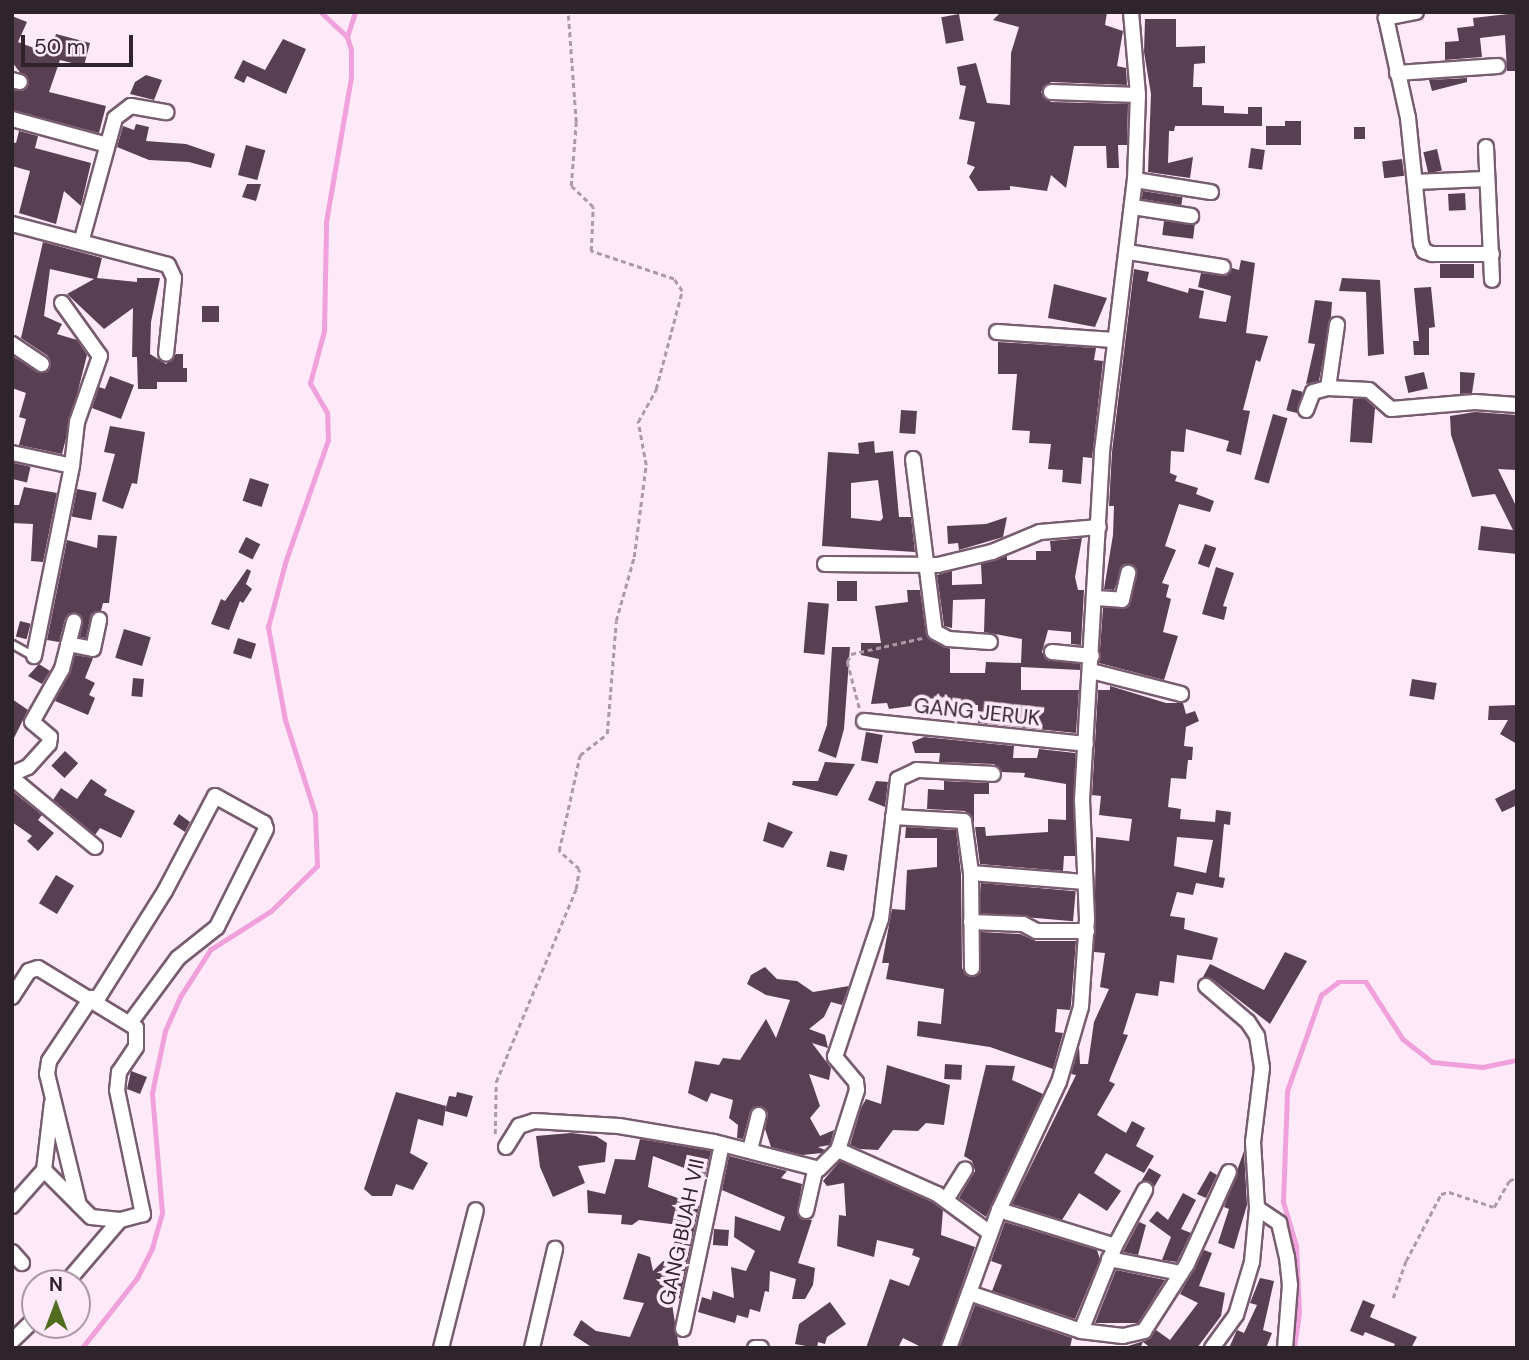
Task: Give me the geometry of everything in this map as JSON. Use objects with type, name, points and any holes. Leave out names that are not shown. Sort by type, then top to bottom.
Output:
[{"type":"street","points":[[949,1348],[999,1210],[1044,1119],[1073,1041],[1081,1007],[1087,931],[1082,800],[1099,527],[1114,340],[1128,252],[1135,180],[1138,96],[1131,12]]},
{"type":"street","points":[[1416,12],[1386,15],[1408,118],[1424,251],[1492,254]]},
{"type":"street","points":[[1397,73],[1498,66]]},
{"type":"street","points":[[1051,92],[1138,96]]},
{"type":"street","points":[[82,239],[115,118],[131,106],[166,112]]},
{"type":"street","points":[[12,119],[107,145]]},
{"type":"street","points":[[1486,147],[1492,280]]},
{"type":"street","points":[[1415,182],[1486,179]]},
{"type":"street","points":[[1135,180],[1211,192]]},
{"type":"street","points":[[1133,207],[1191,216]]},
{"type":"street","points":[[12,224],[82,239],[172,270],[166,355]]},
{"type":"street","points":[[1128,252],[1223,267]]},
{"type":"street","points":[[34,656],[72,466],[77,422],[100,356],[62,303]]},
{"type":"street","points":[[1328,388],[1337,326]]},
{"type":"street","points":[[997,332],[1114,340]]},
{"type":"street","points":[[12,344],[42,364]]},
{"type":"street","points":[[1306,410],[1313,392],[1328,388],[1368,390],[1391,409],[1475,402],[1517,405]]},
{"type":"street","points":[[12,453],[72,466]]},
{"type":"street","points":[[913,458],[924,566],[937,635],[990,642]]},
{"type":"street","points":[[825,564],[924,566],[992,552],[1049,530],[1099,527]]},
{"type":"street","points":[[1096,597],[1122,600],[1128,573]]},
{"type":"street","points":[[68,643],[92,650],[99,620]]},
{"type":"street","points":[[74,622],[62,669],[32,722],[50,737],[50,744],[28,767],[12,776],[95,847]]},
{"type":"street","points":[[1052,652],[1181,694]]},
{"type":"street","name":"GANG JERUK","points":[[864,721],[1086,744]]},
{"type":"street","points":[[806,1211],[815,1171],[838,1150],[858,1087],[835,1057],[881,919],[894,791],[906,773],[993,774]]},
{"type":"street","points":[[79,1205],[52,1102],[49,1061],[94,1000],[165,891],[215,796],[264,823],[266,830],[217,927],[178,958],[130,1023]]},
{"type":"street","points":[[893,817],[964,821],[971,873],[972,968]]},
{"type":"street","points":[[971,873],[1085,882]]},
{"type":"street","points":[[971,922],[1023,924],[1036,931],[1087,931]]},
{"type":"street","points":[[12,997],[29,971],[38,968],[130,1023],[138,1041],[118,1072],[117,1090],[144,1210],[140,1216],[120,1220],[90,1217],[44,1170]]},
{"type":"street","points":[[1206,986],[1226,999],[1257,1036],[1262,1068],[1253,1142],[1257,1208],[1252,1262],[1236,1315],[1212,1348]]},
{"type":"street","points":[[12,1206],[44,1170],[52,1102]]},
{"type":"street","points":[[750,1150],[759,1115]]},
{"type":"street","points":[[501,1143],[519,1126],[534,1121],[619,1126],[750,1150],[815,1171]]},
{"type":"street","name":"GANG BUAH VII","points":[[683,1329],[722,1144]]},
{"type":"street","points":[[838,1150],[946,1200],[990,1233]]},
{"type":"street","points":[[946,1200],[965,1170]]},
{"type":"street","points":[[969,1293],[1081,1332],[1124,1336],[1144,1332],[1181,1273],[1229,1172]]},
{"type":"street","points":[[1081,1332],[1112,1252],[1145,1190]]},
{"type":"street","points":[[1257,1208],[1279,1223],[1287,1257],[1290,1286],[1285,1348]]},
{"type":"street","points":[[440,1348],[476,1210]]},
{"type":"street","points":[[999,1210],[1112,1252],[1181,1273]]},
{"type":"street","points":[[78,1269],[120,1220]]},
{"type":"street","points":[[531,1348],[555,1249]]},
{"type":"street","points":[[755,1348],[761,1348]]},
{"type":"lane","points":[[12,644],[34,656]]},
{"type":"path","points":[[501,1143],[496,1082],[576,889],[579,869],[559,851],[580,755],[607,734],[616,621],[634,557],[646,465],[638,422],[656,389],[682,291],[674,279],[591,251],[593,207],[571,186],[576,122],[568,12]]},
{"type":"path","points":[[864,721],[847,662],[851,654],[937,635]]},
{"type":"path","points":[[1393,1298],[1406,1261],[1441,1194],[1449,1192],[1494,1207],[1509,1181],[1517,1177]]},
{"type":"building","points":[[1001,12],[1107,12],[1105,25],[1123,31],[1117,66],[1126,68],[1127,85],[1051,82],[1041,92],[1051,102],[1128,104],[1127,145],[1118,145],[1119,168],[1107,168],[1106,146],[1074,146],[1066,188],[1051,175],[1047,191],[1010,186],[1010,190],[978,191],[969,177],[975,167],[967,164],[975,122],[959,119],[966,86],[960,85],[957,67],[976,63],[987,103],[1010,105],[1011,53],[1019,27],[993,20]]},
{"type":"building","points":[[1517,13],[1517,71],[1507,71],[1505,35],[1480,38],[1482,57],[1445,60],[1445,42],[1459,41],[1457,28],[1474,26],[1473,18]]},
{"type":"building","points":[[959,14],[964,41],[946,44],[941,17]]},
{"type":"building","points":[[12,16],[27,22],[18,42],[50,54],[56,34],[90,43],[84,66],[60,60],[49,92],[106,106],[99,133],[12,110],[12,90],[23,91],[29,84],[12,62]]},
{"type":"building","points":[[1145,19],[1176,19],[1176,47],[1205,46],[1205,63],[1194,64],[1193,87],[1202,87],[1202,105],[1224,106],[1224,113],[1248,114],[1248,107],[1262,107],[1262,126],[1175,126],[1174,131],[1169,131],[1168,163],[1193,157],[1190,178],[1148,172],[1151,94],[1144,52]]},
{"type":"building","points":[[283,39],[306,49],[286,94],[247,76],[244,83],[234,78],[243,60],[265,70]]},
{"type":"building","points":[[146,75],[162,80],[154,100],[130,94],[135,82]]},
{"type":"building","points":[[1467,78],[1467,82],[1432,91],[1429,80]]},
{"type":"building","points":[[1285,121],[1301,121],[1301,145],[1266,145],[1266,126],[1285,126]]},
{"type":"building","points":[[136,124],[149,127],[146,141],[186,144],[215,154],[211,168],[189,162],[149,160],[117,147],[123,126],[134,130]]},
{"type":"building","points":[[1354,127],[1365,127],[1365,139],[1354,139]]},
{"type":"building","points":[[19,131],[38,136],[35,148],[91,163],[81,206],[64,191],[56,224],[19,213],[30,171],[12,166],[12,142],[16,143]]},
{"type":"building","points":[[246,145],[265,150],[257,180],[238,175]]},
{"type":"building","points":[[1251,148],[1265,150],[1262,170],[1248,168]]},
{"type":"building","points":[[1437,149],[1442,170],[1428,174],[1423,152]]},
{"type":"building","points":[[1402,159],[1404,176],[1384,178],[1382,161]]},
{"type":"building","points":[[247,184],[261,184],[256,201],[242,197]]},
{"type":"building","points":[[1143,191],[1183,197],[1181,205],[1142,199]]},
{"type":"building","points":[[1465,193],[1466,210],[1449,211],[1448,194]]},
{"type":"building","points":[[1164,221],[1195,225],[1193,239],[1162,235]]},
{"type":"building","points":[[43,242],[102,258],[97,278],[137,282],[137,278],[160,278],[151,322],[150,354],[166,364],[176,354],[183,354],[183,368],[187,368],[187,382],[157,382],[157,389],[138,389],[137,357],[132,357],[133,308],[104,329],[67,294],[94,279],[50,269],[44,316],[62,324],[57,334],[77,340],[87,355],[62,454],[19,445],[26,419],[19,417],[26,393],[12,388],[12,356],[41,373],[51,365],[48,356],[21,338]]},
{"type":"building","points":[[1241,260],[1255,263],[1246,333],[1268,336],[1260,362],[1256,360],[1243,410],[1250,411],[1241,455],[1226,451],[1229,441],[1186,429],[1184,452],[1171,451],[1170,473],[1177,476],[1175,481],[1198,488],[1196,494],[1214,501],[1210,512],[1179,504],[1165,546],[1176,550],[1162,583],[1169,585],[1166,597],[1171,599],[1163,632],[1178,636],[1164,680],[1099,663],[1103,608],[1129,607],[1137,575],[1134,566],[1124,564],[1114,590],[1104,589],[1113,535],[1114,506],[1109,506],[1112,452],[1134,269],[1149,272],[1147,281],[1188,293],[1189,288],[1204,291],[1199,318],[1226,322],[1231,296],[1198,287],[1201,273],[1226,276],[1232,268],[1239,270]]},
{"type":"building","points":[[1440,264],[1474,264],[1474,278],[1440,278]]},
{"type":"building","points":[[1342,278],[1380,280],[1384,354],[1368,356],[1366,292],[1339,291]]},
{"type":"building","points":[[1054,284],[1107,298],[1095,327],[1048,318]]},
{"type":"building","points":[[1431,287],[1435,327],[1429,328],[1429,355],[1414,355],[1413,341],[1419,341],[1414,288]]},
{"type":"building","points":[[1315,300],[1332,302],[1331,316],[1319,381],[1306,384],[1315,344],[1308,343]]},
{"type":"building","points":[[202,306],[219,306],[219,322],[202,322]]},
{"type":"building","points":[[998,342],[1096,348],[1094,360],[1103,361],[1092,458],[1083,457],[1081,484],[1062,482],[1063,470],[1048,469],[1051,444],[1029,443],[1030,431],[1012,430],[1017,374],[998,374]]},
{"type":"building","points":[[1424,372],[1428,389],[1408,393],[1405,376]]},
{"type":"building","points":[[1460,372],[1475,373],[1472,393],[1460,394]]},
{"type":"building","points":[[110,376],[134,385],[121,419],[92,408],[99,387],[105,389]]},
{"type":"building","points":[[1292,389],[1303,392],[1297,413],[1286,410]]},
{"type":"building","points":[[1353,399],[1365,399],[1375,408],[1372,443],[1350,442]]},
{"type":"building","points":[[901,410],[917,411],[915,434],[899,433]]},
{"type":"building","points":[[1475,412],[1517,415],[1517,470],[1498,469],[1517,508],[1517,554],[1478,550],[1481,526],[1513,530],[1495,494],[1472,497],[1451,435],[1450,416]]},
{"type":"building","points":[[1273,414],[1287,418],[1269,484],[1254,479]]},
{"type":"building","points":[[110,426],[145,432],[137,484],[132,483],[123,509],[102,501],[115,454],[104,452]]},
{"type":"building","points":[[874,441],[875,453],[893,451],[899,517],[911,517],[915,552],[822,546],[828,452],[859,454],[858,443]],"holes":[[[878,480],[883,518],[880,521],[851,518],[851,483]]]},
{"type":"building","points":[[14,463],[31,467],[27,482],[12,479]]},
{"type":"building","points":[[250,478],[269,484],[262,507],[243,501]]},
{"type":"building","points":[[24,487],[57,493],[43,562],[31,561],[33,524],[12,523],[12,505],[19,505]]},
{"type":"building","points":[[77,489],[97,493],[91,520],[72,516]]},
{"type":"building","points":[[1007,517],[1003,537],[959,550],[958,543],[948,544],[947,526],[986,524]]},
{"type":"building","points":[[98,535],[117,536],[109,603],[103,603],[101,611],[91,614],[86,638],[80,637],[83,619],[72,613],[65,619],[59,642],[47,640],[67,540],[97,548]]},
{"type":"building","points":[[246,537],[260,544],[253,559],[238,552]]},
{"type":"building","points":[[1082,538],[1075,577],[1078,590],[1084,590],[1081,645],[1071,644],[1071,632],[1048,630],[1042,652],[1047,660],[1080,664],[1080,670],[1021,667],[1021,690],[1079,690],[1076,733],[978,723],[978,705],[947,705],[947,698],[919,699],[919,705],[889,709],[887,703],[871,704],[879,659],[861,655],[861,643],[881,643],[875,606],[908,602],[907,590],[920,590],[926,634],[950,649],[950,673],[985,673],[986,662],[1021,663],[1022,639],[984,632],[985,599],[953,600],[952,628],[944,626],[937,575],[952,571],[952,585],[982,584],[981,564],[1007,556],[1007,560],[1036,560],[1036,551],[1051,551],[1050,541]]},
{"type":"building","points":[[1205,544],[1216,548],[1209,568],[1198,564]]},
{"type":"building","points":[[1216,567],[1234,573],[1223,606],[1227,607],[1224,620],[1202,614]]},
{"type":"building","points":[[247,569],[251,571],[246,584],[252,589],[243,603],[240,601],[229,630],[211,624],[221,599],[225,601]]},
{"type":"building","points":[[837,581],[857,581],[857,601],[837,601]]},
{"type":"building","points":[[808,602],[829,604],[824,655],[804,653]]},
{"type":"building","points":[[20,621],[31,624],[26,639],[16,636]]},
{"type":"building","points":[[124,629],[151,637],[142,666],[115,658]]},
{"type":"building","points":[[238,638],[256,644],[251,659],[233,653]]},
{"type":"building","points":[[832,647],[850,647],[844,729],[836,758],[818,751],[827,725]]},
{"type":"building","points":[[75,655],[93,658],[85,678],[95,683],[89,695],[95,698],[88,715],[55,701]]},
{"type":"building","points":[[39,664],[50,671],[42,684],[28,676]]},
{"type":"building","points":[[133,678],[144,679],[142,697],[131,696]]},
{"type":"building","points":[[1412,679],[1437,683],[1434,700],[1409,696]]},
{"type":"building","points":[[1110,686],[1166,703],[1183,703],[1186,714],[1195,711],[1199,721],[1186,727],[1184,746],[1193,747],[1192,760],[1188,760],[1186,779],[1171,778],[1168,807],[1181,809],[1180,819],[1215,822],[1216,810],[1231,812],[1230,825],[1224,824],[1219,877],[1225,878],[1223,888],[1196,883],[1193,895],[1177,892],[1170,916],[1185,918],[1184,929],[1218,938],[1212,960],[1177,955],[1174,983],[1160,981],[1158,996],[1136,993],[1123,1034],[1128,1035],[1109,1081],[1115,1084],[1097,1115],[1126,1133],[1132,1121],[1145,1128],[1136,1146],[1154,1156],[1144,1173],[1106,1153],[1094,1173],[1121,1191],[1107,1211],[1079,1193],[1062,1220],[1012,1204],[1076,1075],[1071,1074],[1079,1047],[1080,1064],[1088,1064],[1094,1022],[1109,989],[1100,987],[1105,953],[1094,952],[1096,837],[1129,841],[1132,819],[1099,815],[1101,796],[1092,795],[1098,690],[1110,690]],"holes":[[[1177,837],[1213,840],[1206,873],[1174,866]]]},
{"type":"building","points":[[12,699],[28,710],[12,742]]},
{"type":"building","points":[[1517,705],[1517,744],[1500,734],[1508,720],[1488,720],[1489,706]]},
{"type":"building","points":[[866,732],[883,735],[878,764],[861,761]]},
{"type":"building","points":[[924,737],[1014,746],[1013,758],[1037,758],[1039,749],[1075,753],[1075,856],[1064,856],[1063,871],[980,864],[975,827],[985,827],[986,836],[1048,832],[1048,819],[1066,820],[1066,784],[1024,777],[1025,773],[1002,772],[994,764],[939,762],[940,753],[915,753],[912,742]]},
{"type":"building","points":[[65,751],[78,763],[65,778],[51,766]]},
{"type":"building","points":[[825,762],[855,764],[837,796],[792,785],[793,781],[818,781]]},
{"type":"building","points":[[91,779],[107,790],[104,795],[135,811],[121,838],[100,828],[95,835],[53,800],[61,788],[77,799]]},
{"type":"building","points":[[876,781],[888,782],[885,807],[868,800]]},
{"type":"building","points":[[944,781],[989,783],[989,794],[974,794],[974,823],[965,811],[927,809],[928,789],[944,790]]},
{"type":"building","points":[[1517,788],[1517,805],[1502,812],[1495,799]]},
{"type":"building","points":[[12,791],[42,815],[38,820],[54,833],[38,851],[27,841],[32,836],[12,822]]},
{"type":"building","points":[[179,814],[190,822],[185,832],[173,824]]},
{"type":"building","points":[[768,822],[793,832],[783,848],[763,841]]},
{"type":"building","points":[[906,827],[956,830],[961,874],[962,968],[967,976],[981,972],[981,932],[1020,934],[1036,941],[1076,941],[1070,1010],[1057,1009],[1055,1032],[1063,1033],[1053,1069],[990,1047],[917,1036],[918,1021],[941,1024],[944,989],[886,979],[889,963],[882,963],[892,909],[905,910],[907,870],[937,867],[937,838],[905,838]]},
{"type":"building","points":[[830,851],[848,855],[844,871],[826,867]]},
{"type":"building","points":[[56,875],[74,886],[57,914],[39,903]]},
{"type":"building","points":[[981,883],[1076,891],[1073,921],[978,913]]},
{"type":"building","points":[[1285,952],[1307,961],[1270,1024],[1212,979],[1203,977],[1210,964],[1264,990]]},
{"type":"building","points":[[765,967],[777,979],[797,981],[813,992],[849,986],[842,1005],[831,1002],[824,1017],[809,1029],[825,1035],[828,1048],[812,1043],[831,1068],[829,1080],[809,1074],[820,1106],[810,1118],[820,1136],[834,1130],[830,1145],[818,1147],[825,1150],[822,1153],[802,1155],[771,1147],[765,1129],[768,1113],[761,1106],[750,1112],[743,1139],[737,1138],[738,1125],[729,1118],[733,1100],[711,1093],[707,1102],[688,1093],[695,1061],[719,1065],[723,1058],[740,1060],[766,1019],[776,1038],[790,1000],[766,995],[747,984],[751,975]]},
{"type":"building","points":[[945,1064],[962,1065],[961,1080],[944,1079]]},
{"type":"building","points":[[887,1065],[950,1085],[944,1125],[926,1123],[918,1131],[893,1130],[878,1150],[860,1149],[850,1145],[861,1108],[866,1099],[881,1104]]},
{"type":"building","points":[[986,1065],[1015,1066],[1012,1080],[1043,1094],[986,1217],[959,1198],[975,1171],[972,1161],[964,1156]]},
{"type":"building","points":[[131,1071],[147,1077],[140,1094],[127,1089]]},
{"type":"building","points":[[396,1092],[446,1106],[443,1126],[418,1119],[410,1153],[428,1163],[413,1190],[396,1184],[392,1196],[372,1196],[364,1189]]},
{"type":"building","points":[[457,1092],[473,1096],[467,1117],[445,1111],[449,1096],[456,1097]]},
{"type":"building","points":[[571,1133],[596,1136],[607,1143],[605,1162],[578,1166],[585,1183],[553,1197],[540,1167],[536,1136]]},
{"type":"building","points":[[640,1139],[711,1151],[705,1176],[653,1156],[648,1187],[699,1206],[680,1298],[672,1304],[679,1348],[593,1348],[573,1335],[581,1320],[596,1331],[630,1337],[644,1303],[623,1299],[638,1253],[650,1257],[653,1271],[663,1261],[669,1263],[679,1225],[639,1220],[632,1225],[621,1224],[622,1215],[588,1213],[587,1190],[605,1194],[615,1159],[635,1160]]},
{"type":"building","points":[[1244,1151],[1247,1205],[1234,1249],[1218,1243],[1229,1209],[1224,1207]]},
{"type":"building","points":[[729,1156],[787,1171],[781,1178],[802,1184],[797,1213],[803,1220],[812,1220],[798,1263],[815,1268],[813,1285],[805,1299],[792,1299],[796,1279],[770,1271],[769,1292],[765,1291],[760,1312],[750,1309],[748,1318],[737,1315],[735,1323],[698,1312],[702,1297],[711,1300],[713,1291],[734,1298],[731,1267],[746,1271],[755,1251],[734,1237],[735,1216],[780,1231],[785,1217],[722,1190]]},
{"type":"building","points":[[840,1161],[932,1202],[943,1210],[941,1235],[975,1247],[940,1348],[923,1348],[903,1338],[898,1348],[866,1348],[890,1279],[909,1286],[920,1258],[912,1255],[914,1249],[877,1240],[874,1257],[837,1246],[839,1215],[846,1216],[844,1183],[827,1186],[823,1181]]},
{"type":"building","points":[[1149,1168],[1161,1175],[1154,1188],[1142,1181]]},
{"type":"building","points":[[1210,1171],[1217,1175],[1206,1198],[1197,1194]]},
{"type":"building","points":[[1183,1193],[1196,1200],[1181,1229],[1191,1233],[1177,1262],[1162,1260],[1171,1237],[1149,1221],[1157,1211],[1168,1220]]},
{"type":"building","points":[[1005,1222],[1097,1250],[1100,1259],[1075,1319],[992,1291],[1002,1265],[991,1261]]},
{"type":"building","points":[[1139,1222],[1146,1225],[1138,1255],[1123,1252]]},
{"type":"building","points":[[714,1229],[729,1230],[728,1246],[713,1245]]},
{"type":"building","points":[[1204,1250],[1212,1253],[1199,1286],[1225,1293],[1221,1316],[1197,1348],[1151,1348],[1143,1342],[1140,1348],[1122,1348],[1147,1340],[1156,1330],[1170,1340],[1198,1303],[1180,1294]]},
{"type":"building","points":[[1116,1270],[1165,1280],[1138,1323],[1095,1323]]},
{"type":"building","points":[[1260,1278],[1274,1281],[1263,1330],[1272,1333],[1266,1348],[1229,1348],[1237,1330],[1244,1333],[1257,1305],[1250,1303]]},
{"type":"building","points":[[1363,1300],[1375,1305],[1370,1317],[1417,1337],[1411,1348],[1393,1348],[1395,1344],[1365,1332],[1363,1336],[1350,1331]]},
{"type":"building","points":[[830,1302],[846,1324],[827,1337],[825,1344],[818,1342],[817,1348],[795,1344],[799,1324]]},
{"type":"building","points":[[975,1305],[1072,1338],[1070,1348],[959,1348]]},
{"type":"waterway","points":[[82,1348],[137,1278],[152,1248],[162,1213],[152,1093],[165,1031],[180,997],[210,950],[271,911],[317,866],[315,814],[285,720],[268,627],[286,560],[328,440],[327,413],[310,383],[324,331],[326,222],[351,77],[351,50],[347,37],[320,12]]},
{"type":"waterway","points":[[347,37],[355,12]]},
{"type":"waterway","points":[[1294,1348],[1299,1314],[1296,1246],[1283,1202],[1287,1091],[1321,995],[1338,982],[1366,982],[1403,1039],[1432,1062],[1483,1067],[1517,1060]]}]
